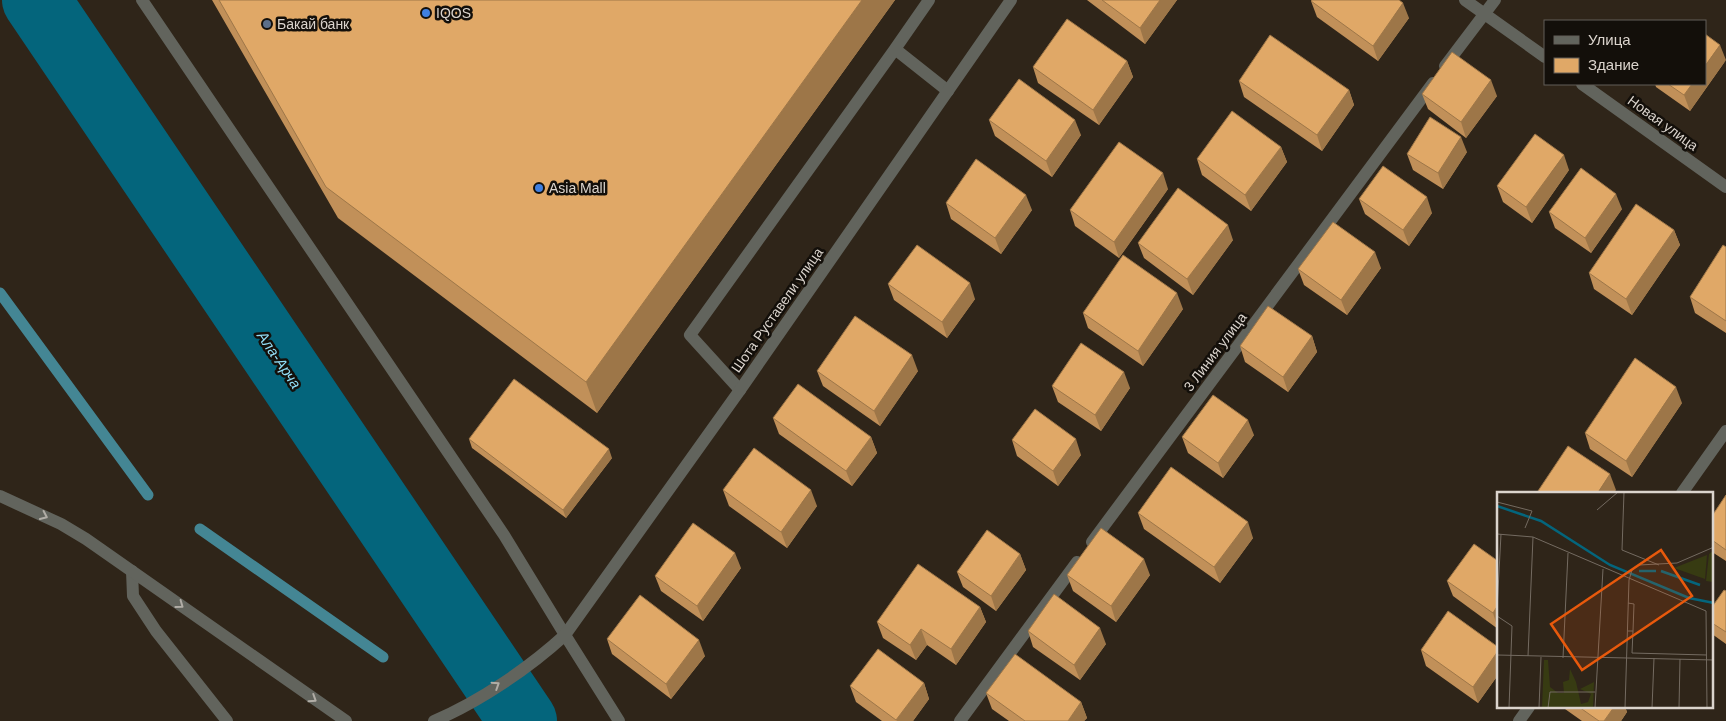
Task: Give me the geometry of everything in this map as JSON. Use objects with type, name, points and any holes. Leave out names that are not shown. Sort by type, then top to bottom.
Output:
[{"type":"street","points":[[142,0],[504,534],[618,721]]},
{"type":"street","points":[[740,390],[690,335],[930,0]]},
{"type":"street","name":"Шота Руставели улица","points":[[434,721],[455,712],[542,655],[565,634],[740,390],[1011,0]]},
{"type":"street","points":[[1465,0],[1544,56]]},
{"type":"street","name":"3 Линия улица","points":[[960,721],[1494,0]]},
{"type":"street","points":[[895,49],[948,91]]},
{"type":"street","name":"Новая улица","points":[[1583,85],[1726,187]]},
{"type":"street","points":[[1683,492],[1726,432]]},
{"type":"street","points":[[0,496],[61,524],[132,570],[346,721]]},
{"type":"street","points":[[132,570],[133,596],[156,631],[226,721]]},
{"type":"street","points":[[1519,721],[1528,708]]},
{"type":"building","name":"Asia Mall","points":[[219,0],[862,0],[586,382],[326,187]]},
{"type":"building","points":[[1102,0],[1160,0],[1140,28]]},
{"type":"building","points":[[1312,0],[1399,0],[1403,3],[1373,46]]},
{"type":"building","points":[[1067,19],[1127,61],[1093,110],[1033,67]]},
{"type":"building","points":[[1270,35],[1349,90],[1317,135],[1239,81]]},
{"type":"building","points":[[1706,35],[1720,45],[1706,65]]},
{"type":"building","points":[[1452,52],[1491,80],[1461,122],[1422,94]]},
{"type":"building","points":[[1019,79],[1075,120],[1046,161],[989,120]]},
{"type":"building","points":[[1669,85],[1691,85],[1684,95]]},
{"type":"building","points":[[1232,111],[1281,147],[1245,195],[1197,159]]},
{"type":"building","points":[[1430,117],[1461,137],[1438,173],[1407,154]]},
{"type":"building","points":[[1535,134],[1564,155],[1526,207],[1497,186]]},
{"type":"building","points":[[1119,142],[1163,173],[1114,242],[1070,210]]},
{"type":"building","points":[[976,159],[1026,195],[995,238],[946,203]]},
{"type":"building","points":[[1383,166],[1427,197],[1403,230],[1359,199]]},
{"type":"building","points":[[1581,168],[1616,194],[1585,238],[1549,212]]},
{"type":"building","points":[[1178,188],[1228,225],[1187,279],[1138,243]]},
{"type":"building","points":[[1636,204],[1674,230],[1626,299],[1589,273]]},
{"type":"building","points":[[1333,222],[1375,252],[1341,300],[1298,269]]},
{"type":"building","points":[[917,245],[970,283],[942,322],[888,284]]},
{"type":"building","points":[[1723,245],[1726,247],[1726,321],[1690,297]]},
{"type":"building","points":[[1123,255],[1177,293],[1138,351],[1083,313]]},
{"type":"building","points":[[1268,306],[1312,336],[1283,377],[1240,346]]},
{"type":"building","points":[[855,316],[912,355],[874,411],[817,371]]},
{"type":"building","points":[[1081,343],[1124,372],[1095,415],[1052,386]]},
{"type":"building","points":[[1635,358],[1676,387],[1626,461],[1585,433]]},
{"type":"building","points":[[514,379],[609,449],[563,510],[469,439]]},
{"type":"building","points":[[798,384],[871,437],[846,471],[773,418]]},
{"type":"building","points":[[1213,395],[1248,420],[1218,463],[1182,437]]},
{"type":"building","points":[[1035,409],[1076,439],[1053,471],[1012,440]]},
{"type":"building","points":[[1568,446],[1610,474],[1598,492],[1537,492]]},
{"type":"building","points":[[754,448],[811,490],[781,532],[723,490]]},
{"type":"building","points":[[1171,467],[1248,522],[1214,567],[1138,513]]},
{"type":"building","points":[[1726,495],[1726,550],[1714,541],[1714,513]]},
{"type":"building","points":[[693,523],[735,553],[697,606],[655,576]]},
{"type":"building","points":[[1101,528],[1144,559],[1111,606],[1067,575]]},
{"type":"building","points":[[987,530],[1020,554],[991,596],[957,572]]},
{"type":"building","points":[[1474,544],[1497,560],[1497,607],[1493,613],[1447,581]]},
{"type":"building","points":[[918,564],[980,607],[951,649],[921,629],[910,645],[877,622]]},
{"type":"building","points":[[1724,590],[1726,591],[1726,632],[1714,624],[1714,604]]},
{"type":"building","points":[[1054,594],[1100,628],[1074,665],[1028,631]]},
{"type":"building","points":[[640,595],[699,640],[666,684],[607,639]]},
{"type":"building","points":[[1448,611],[1497,646],[1497,652],[1473,687],[1421,650]]},
{"type":"building","points":[[878,649],[924,683],[896,720],[850,686]]},
{"type":"building","points":[[1015,654],[1081,702],[1068,721],[1025,721],[986,693]]},
{"type":"building","points":[[1580,708],[1613,708],[1604,721],[1599,721]]},
{"type":"waterway","name":"Ала-Арча","points":[[36,0],[523,721]]},
{"type":"waterway","points":[[0,293],[148,495]]},
{"type":"waterway","points":[[200,529],[383,657]]},
{"type":"place","name":"IQOS","points":[[426,13]]},
{"type":"place","name":"Бакай банк","points":[[267,24]]},
{"type":"place","name":"Asia Mall","points":[[539,188]]}]
